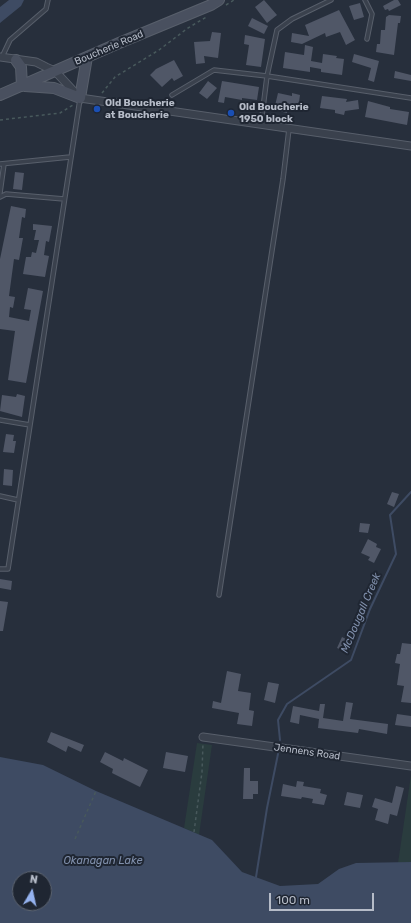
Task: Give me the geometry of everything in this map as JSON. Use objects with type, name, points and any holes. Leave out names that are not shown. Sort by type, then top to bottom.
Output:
[{"type":"main road","name":"Boucherie Road","points":[[0,95],[211,5],[220,4]]},
{"type":"main road","points":[[16,60],[21,67],[22,86],[54,88],[76,101],[87,57]]},
{"type":"street","points":[[1,57],[36,62],[55,71],[76,101],[411,146]]},
{"type":"street","name":"Jennens Road","points":[[203,737],[279,749],[411,766]]},
{"type":"lane","points":[[1,57],[10,40],[34,21],[46,9],[48,0]]},
{"type":"lane","points":[[261,125],[267,76],[277,30],[292,19],[331,0]]},
{"type":"lane","points":[[365,0],[372,14],[367,39]]},
{"type":"lane","points":[[172,95],[214,70],[267,76],[411,98]]},
{"type":"lane","points":[[0,568],[8,569],[64,199],[76,101]]},
{"type":"lane","points":[[219,595],[283,179],[289,129]]},
{"type":"lane","points":[[0,193],[2,164],[70,157]]},
{"type":"lane","points":[[0,196],[6,194],[64,199]]},
{"type":"lane","points":[[0,420],[30,425]]},
{"type":"lane","points":[[0,496],[18,500]]},
{"type":"path","points":[[220,4],[234,0]]},
{"type":"path","points":[[102,93],[115,77],[159,50],[188,28],[214,12]]},
{"type":"path","points":[[0,120],[60,113],[76,101]]},
{"type":"path","points":[[194,832],[202,772],[203,737]]},
{"type":"path","points":[[75,839],[96,791]]},
{"type":"shaded area","points":[[197,743],[212,745],[199,835],[184,828]]},
{"type":"shaded area","points":[[411,775],[411,862],[398,863]]},
{"type":"water","points":[[9,0],[24,0],[21,6],[0,23],[0,7]]},
{"type":"water","name":"Okanagan Lake","points":[[0,757],[43,765],[96,791],[212,840],[242,872],[280,886],[318,884],[339,869],[356,863],[411,862],[411,923],[0,923]]},
{"type":"building","points":[[264,0],[277,15],[267,23],[255,7]]},
{"type":"building","points":[[394,0],[398,0],[401,5],[389,11],[388,9],[385,10],[383,6]]},
{"type":"building","points":[[360,3],[364,17],[354,20],[349,6]]},
{"type":"building","points":[[339,10],[355,40],[346,45],[340,32],[326,37],[325,33],[302,44],[291,42],[292,33],[309,36],[305,25]]},
{"type":"building","points":[[389,15],[401,16],[400,23],[398,23],[394,55],[376,52],[377,44],[380,44],[381,30],[385,30],[386,17]]},
{"type":"building","points":[[252,18],[268,26],[264,34],[248,26]]},
{"type":"building","points":[[212,32],[221,33],[218,58],[204,56],[205,63],[196,64],[194,42],[210,41]]},
{"type":"building","points":[[245,35],[265,39],[261,67],[246,65],[249,45],[244,44]]},
{"type":"building","points":[[305,45],[313,47],[311,61],[322,63],[323,54],[337,56],[336,58],[344,59],[342,75],[321,72],[321,69],[310,67],[310,72],[283,68],[285,52],[304,55]]},
{"type":"building","points":[[354,54],[379,61],[374,82],[368,80],[371,68],[352,62]]},
{"type":"building","points":[[174,60],[183,76],[174,81],[172,78],[162,87],[150,75],[156,69]]},
{"type":"building","points":[[395,71],[411,75],[411,81],[394,78]]},
{"type":"building","points":[[208,81],[217,88],[207,99],[199,93]]},
{"type":"building","points":[[222,81],[259,87],[257,100],[242,98],[242,100],[225,97],[224,103],[218,102]]},
{"type":"building","points":[[278,93],[292,96],[292,93],[300,95],[298,109],[288,108],[287,113],[274,110]]},
{"type":"building","points":[[322,96],[347,99],[346,102],[358,100],[359,109],[345,111],[344,115],[335,113],[335,110],[320,108]]},
{"type":"building","points":[[368,101],[390,107],[390,109],[409,112],[407,125],[365,117]]},
{"type":"building","points":[[15,172],[24,173],[22,190],[13,189]]},
{"type":"building","points":[[11,206],[26,209],[25,218],[22,217],[19,238],[23,238],[19,260],[14,259],[9,296],[15,297],[13,308],[10,307],[9,317],[29,321],[31,310],[24,309],[28,288],[43,291],[26,383],[8,380],[15,331],[0,329],[0,259]]},
{"type":"building","points":[[33,224],[52,226],[49,242],[46,241],[44,255],[49,256],[45,277],[23,274],[26,257],[31,257],[32,252],[36,253],[39,240],[34,240],[36,230],[33,230]]},
{"type":"building","points":[[17,394],[25,396],[22,417],[0,411],[2,395],[16,397]]},
{"type":"building","points":[[6,434],[14,435],[13,441],[16,441],[14,453],[3,452]]},
{"type":"building","points":[[4,469],[13,470],[12,486],[3,485]]},
{"type":"building","points":[[392,492],[399,494],[394,507],[387,504]]},
{"type":"building","points":[[360,523],[370,524],[368,533],[359,532]]},
{"type":"building","points":[[368,539],[377,544],[376,547],[381,549],[374,563],[368,560],[370,557],[361,553]]},
{"type":"building","points":[[0,579],[12,581],[11,590],[0,588]]},
{"type":"building","points":[[0,601],[8,602],[3,631],[0,631]]},
{"type":"building","points":[[342,637],[350,641],[345,651],[337,648]]},
{"type":"building","points":[[402,643],[411,644],[411,703],[401,702],[404,686],[397,685],[400,664],[395,663],[397,654],[400,654]]},
{"type":"building","points":[[227,671],[241,674],[238,691],[251,693],[249,710],[254,711],[252,726],[237,724],[239,713],[212,708],[213,701],[221,703]]},
{"type":"building","points":[[268,682],[279,684],[275,703],[264,700]]},
{"type":"building","points":[[346,702],[353,703],[350,719],[388,724],[387,734],[359,729],[358,733],[318,728],[319,719],[300,715],[299,724],[290,722],[293,706],[319,711],[320,704],[325,704],[323,718],[343,721]]},
{"type":"building","points":[[397,714],[411,716],[411,727],[395,725]]},
{"type":"building","points":[[51,732],[84,745],[81,752],[68,746],[66,752],[47,742]]},
{"type":"building","points":[[105,752],[123,761],[124,758],[148,770],[140,787],[112,773],[113,769],[100,762]]},
{"type":"building","points":[[166,752],[188,756],[185,772],[163,768]]},
{"type":"building","points":[[244,768],[250,768],[250,781],[258,781],[258,794],[253,794],[253,799],[243,799]]},
{"type":"building","points":[[297,781],[304,782],[303,786],[321,789],[320,793],[327,795],[324,805],[312,803],[313,799],[281,796],[283,784],[296,787]]},
{"type":"building","points":[[396,786],[404,788],[397,816],[390,814],[388,824],[375,820],[378,809],[372,807],[375,798],[392,803]]},
{"type":"building","points":[[347,792],[363,795],[360,808],[344,805]]},
{"type":"waterway","name":"McDougall Creek","points":[[280,740],[278,720],[287,704],[351,660],[370,609],[396,554],[390,515],[411,492]]},
{"type":"waterway","name":"McDougall Creek","points":[[256,877],[267,808],[278,754]]},
{"type":"place","name":"Old Boucherie at Boucherie","points":[[97,109]]},
{"type":"place","name":"Old Boucherie 1950 block","points":[[231,113]]}]
